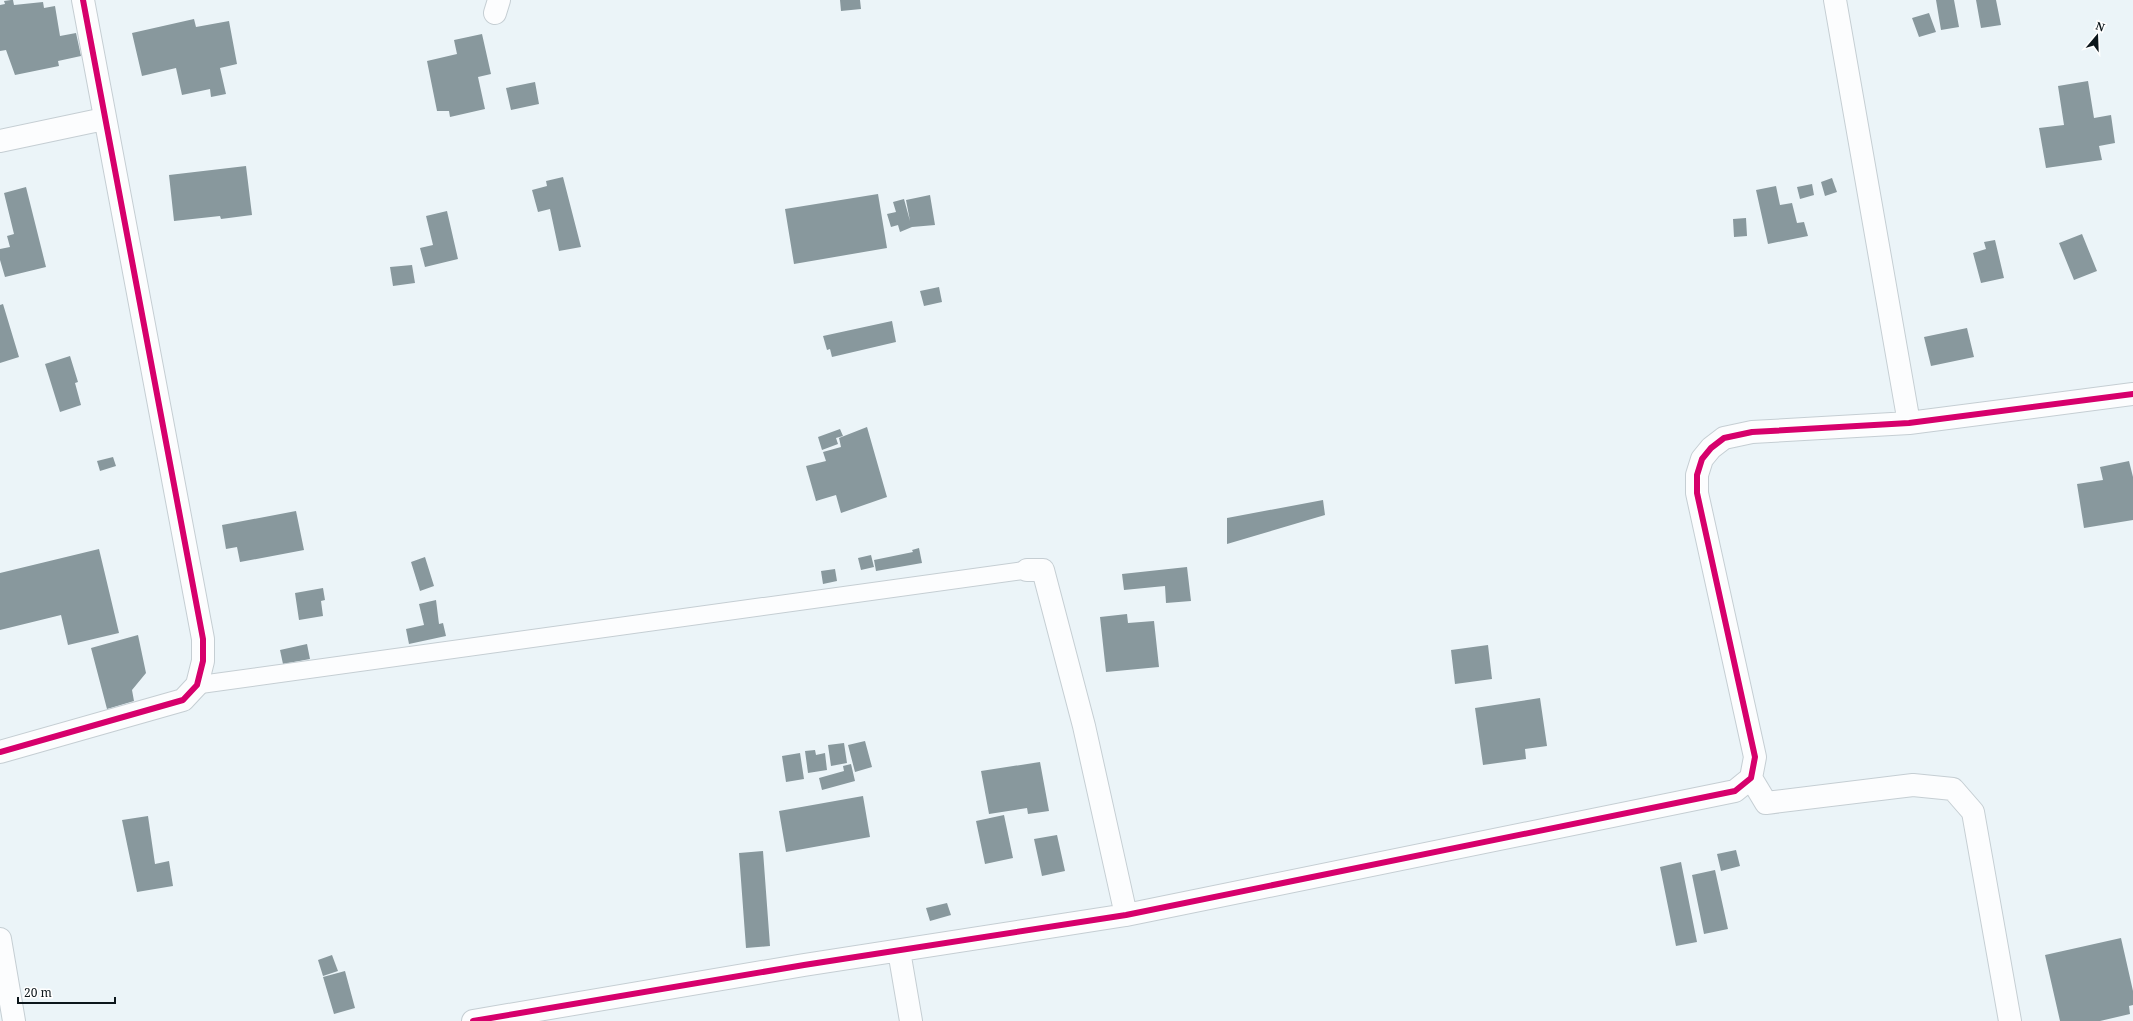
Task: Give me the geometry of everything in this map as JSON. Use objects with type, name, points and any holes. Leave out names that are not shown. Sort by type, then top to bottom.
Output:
[{"type":"street","points":[[0,752],[183,700],[197,684],[203,661],[203,639],[82,0]]},
{"type":"street","points":[[1835,0],[1909,423]]},
{"type":"street","points":[[0,141],[104,119]]},
{"type":"street","points":[[473,1021],[899,950],[1126,915],[1735,791],[1750,778],[1755,757],[1697,493],[1697,475],[1702,459],[1711,448],[1724,438],[1752,432],[1909,423],[2133,394]]},
{"type":"street","points":[[1027,570],[1043,570],[1084,726],[1126,915]]},
{"type":"street","points":[[1750,778],[1766,803],[1913,785],[1953,788],[1973,812],[2010,1021]]},
{"type":"street","points":[[0,939],[14,1021]]},
{"type":"street","points":[[899,950],[911,1021]]},
{"type":"lane","points":[[197,684],[1027,570]]},
{"type":"building","points":[[13,0],[14,5],[43,2],[44,8],[55,6],[60,36],[76,33],[81,56],[58,61],[59,66],[15,75],[6,50],[0,51],[0,5],[5,4],[4,1]]},
{"type":"building","points":[[840,0],[860,0],[861,9],[841,11]]},
{"type":"building","points":[[1936,0],[1954,0],[1959,27],[1941,30]]},
{"type":"building","points":[[1976,0],[1996,0],[2001,25],[1981,28]]},
{"type":"building","points":[[1929,13],[1936,32],[1919,37],[1912,18]]},
{"type":"building","points":[[194,19],[196,27],[229,21],[237,64],[220,68],[226,94],[211,97],[210,89],[182,95],[176,68],[142,76],[132,33]]},
{"type":"building","points":[[482,34],[491,74],[478,77],[485,109],[450,117],[449,111],[437,111],[427,61],[457,54],[454,40]]},
{"type":"building","points":[[2088,81],[2094,118],[2111,115],[2115,143],[2099,146],[2102,160],[2046,168],[2039,128],[2064,125],[2058,86]]},
{"type":"building","points":[[535,82],[539,104],[511,110],[506,88]]},
{"type":"building","points":[[246,166],[252,215],[221,219],[220,216],[174,221],[169,175]]},
{"type":"building","points":[[563,177],[581,247],[559,251],[550,209],[538,212],[532,190],[547,186],[546,181]]},
{"type":"building","points":[[1832,178],[1837,192],[1825,196],[1821,182]]},
{"type":"building","points":[[1812,184],[1814,195],[1800,199],[1797,187]]},
{"type":"building","points":[[1776,186],[1780,205],[1792,203],[1797,223],[1804,222],[1808,236],[1768,244],[1756,190]]},
{"type":"building","points":[[26,187],[46,267],[5,277],[0,260],[0,249],[10,247],[7,236],[14,234],[4,193]]},
{"type":"building","points":[[878,194],[887,248],[794,264],[785,209]]},
{"type":"building","points":[[930,195],[935,225],[912,227],[900,232],[898,225],[891,227],[887,214],[896,212],[893,202],[904,199],[910,221],[906,200]]},
{"type":"building","points":[[447,211],[458,259],[425,267],[420,248],[433,245],[426,216]]},
{"type":"building","points":[[1746,218],[1747,236],[1734,237],[1733,219]]},
{"type":"building","points":[[2082,234],[2097,271],[2074,280],[2059,243]]},
{"type":"building","points":[[1995,240],[2004,278],[1981,283],[1973,253],[1986,249],[1984,242]]},
{"type":"building","points":[[412,265],[415,283],[393,286],[390,267]]},
{"type":"building","points":[[939,287],[942,302],[924,306],[920,291]]},
{"type":"building","points":[[3,304],[19,357],[0,363],[0,305]]},
{"type":"building","points":[[892,321],[896,342],[832,357],[830,349],[827,350],[823,336]]},
{"type":"building","points":[[1967,328],[1974,357],[1931,366],[1924,337]]},
{"type":"building","points":[[70,356],[78,382],[75,383],[81,405],[60,412],[45,364]]},
{"type":"building","points":[[867,427],[887,497],[841,513],[836,495],[816,501],[806,466],[826,461],[823,452],[841,447],[839,438]]},
{"type":"building","points":[[840,429],[843,436],[836,438],[838,444],[822,450],[818,437]]},
{"type":"building","points":[[113,457],[116,466],[100,471],[97,461]]},
{"type":"building","points":[[2129,461],[2133,477],[2133,520],[2084,528],[2077,484],[2103,480],[2100,467]]},
{"type":"building","points":[[1323,500],[1325,515],[1227,544],[1227,518]]},
{"type":"building","points":[[296,511],[304,550],[240,562],[237,547],[226,549],[222,525]]},
{"type":"building","points":[[919,548],[922,563],[876,571],[874,560],[913,552],[912,550]]},
{"type":"building","points":[[99,549],[119,633],[68,645],[61,615],[0,630],[0,573]]},
{"type":"building","points":[[871,555],[874,567],[861,570],[858,558]]},
{"type":"building","points":[[425,557],[434,586],[420,591],[411,562]]},
{"type":"building","points":[[1187,567],[1191,601],[1166,603],[1165,586],[1124,590],[1122,574]]},
{"type":"building","points":[[835,569],[837,581],[823,584],[821,571]]},
{"type":"building","points":[[323,588],[325,600],[321,601],[323,616],[299,620],[295,593]]},
{"type":"building","points":[[436,600],[439,624],[443,623],[446,636],[409,644],[406,629],[424,625],[419,604]]},
{"type":"building","points":[[1127,614],[1128,623],[1154,621],[1159,667],[1106,672],[1100,617]]},
{"type":"building","points":[[138,635],[146,673],[132,690],[134,701],[107,709],[91,648]]},
{"type":"building","points":[[307,644],[310,659],[283,664],[280,650]]},
{"type":"building","points":[[1488,645],[1492,679],[1455,684],[1451,650]]},
{"type":"building","points":[[1540,698],[1547,746],[1525,749],[1526,759],[1483,765],[1475,708]]},
{"type":"building","points":[[865,741],[872,767],[855,772],[848,745]]},
{"type":"building","points":[[844,743],[847,763],[831,766],[828,745]]},
{"type":"building","points":[[815,750],[816,755],[825,753],[827,770],[808,773],[805,751]]},
{"type":"building","points":[[800,753],[804,779],[786,782],[782,756]]},
{"type":"building","points":[[1040,762],[1049,811],[1028,814],[1027,808],[989,814],[981,771]]},
{"type":"building","points":[[851,764],[855,781],[822,790],[819,778],[844,771],[843,766]]},
{"type":"building","points":[[863,796],[870,837],[786,852],[779,811]]},
{"type":"building","points":[[1004,815],[1013,858],[985,864],[976,821]]},
{"type":"building","points":[[148,816],[155,864],[169,861],[173,886],[137,892],[122,820]]},
{"type":"building","points":[[1057,835],[1065,871],[1042,876],[1034,839]]},
{"type":"building","points":[[1736,850],[1740,866],[1721,871],[1717,854]]},
{"type":"building","points":[[763,851],[770,946],[746,948],[739,853]]},
{"type":"building","points":[[1681,862],[1697,942],[1676,946],[1660,867]]},
{"type":"building","points":[[1715,870],[1728,929],[1704,934],[1692,875]]},
{"type":"building","points":[[947,903],[951,915],[930,921],[926,908]]},
{"type":"building","points":[[2121,938],[2133,991],[2133,1005],[2129,1006],[2130,1014],[2100,1021],[2060,1021],[2045,955]]},
{"type":"building","points":[[332,955],[338,971],[323,976],[318,960]]},
{"type":"building","points":[[345,971],[355,1008],[334,1014],[323,977]]},
{"type":"cycle path","points":[[0,752],[183,700],[197,685],[203,661],[203,639],[83,0]]},
{"type":"cycle path","points":[[473,1021],[804,965],[1126,915],[1735,791],[1751,778],[1755,757],[1697,493],[1697,475],[1702,459],[1711,448],[1724,438],[1752,432],[1909,423],[2133,394]]}]
